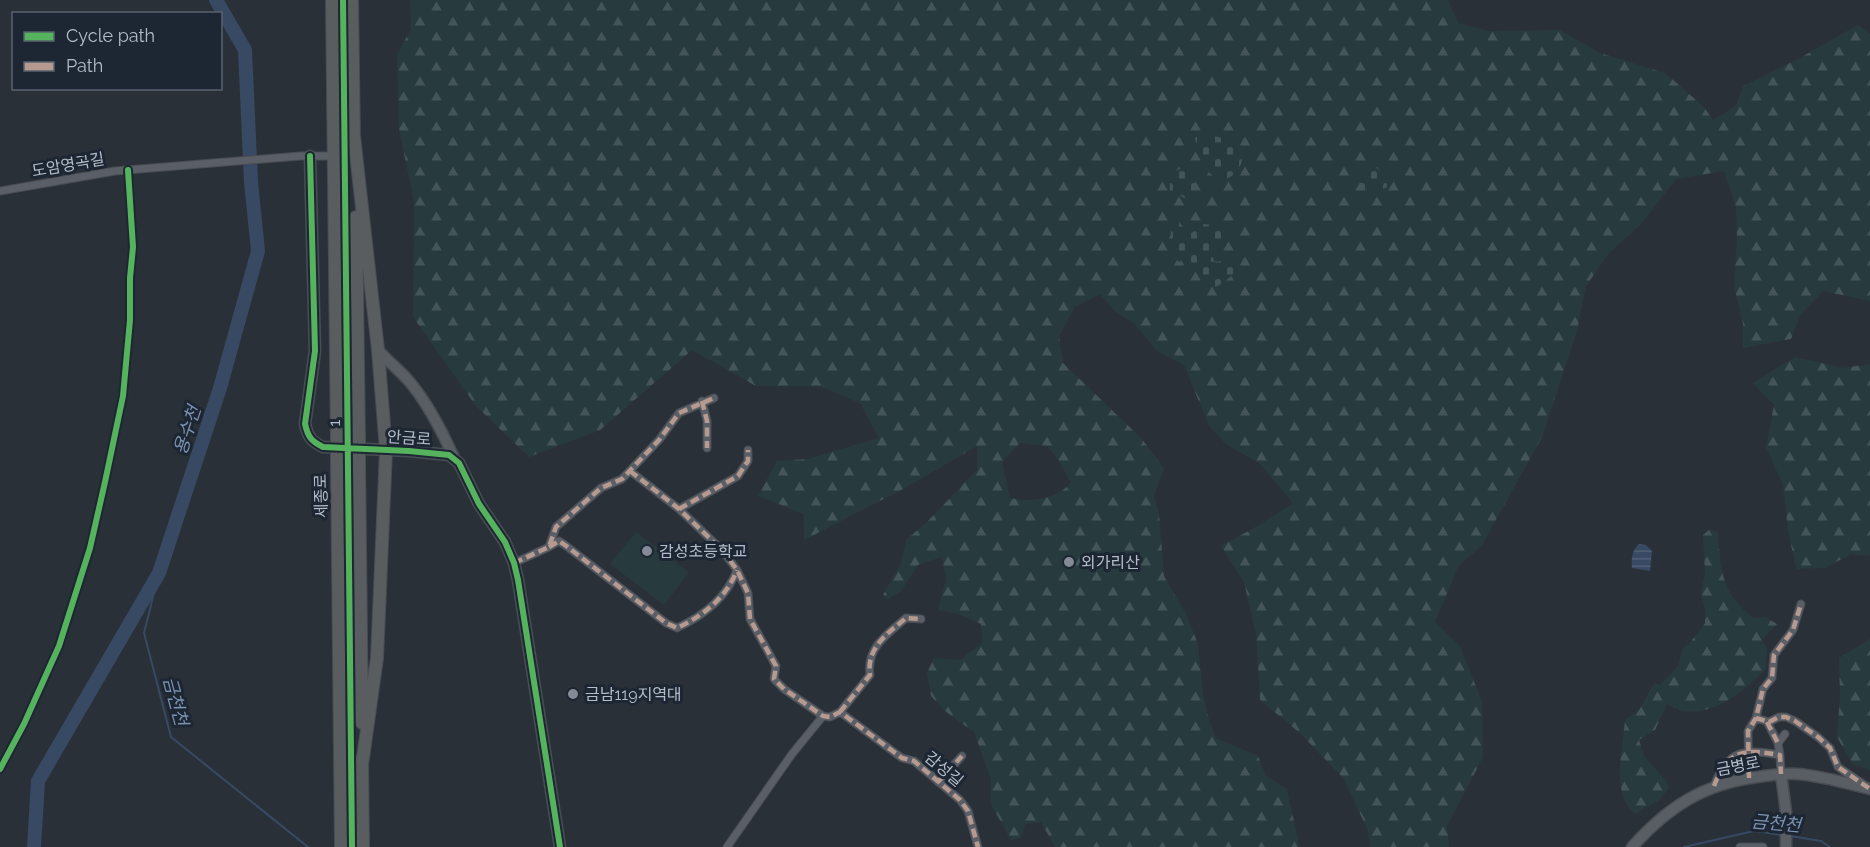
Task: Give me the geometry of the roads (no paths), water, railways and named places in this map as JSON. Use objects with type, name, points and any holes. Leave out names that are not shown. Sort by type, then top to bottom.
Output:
[{"type":"highway","name":"세종로","points":[[332,0],[341,847]]},
{"type":"highway","name":"1","points":[[352,0],[363,842]]},
{"type":"highway","points":[[354,136],[378,350],[386,450],[377,658],[362,765]]},
{"type":"street","name":"안금로","points":[[310,156],[315,351],[305,424],[308,435],[312,442],[323,447],[449,455],[454,458]]},
{"type":"street","name":"도암영곡길","points":[[0,191],[128,170],[335,156]]},
{"type":"street","points":[[0,769],[24,724],[59,646],[90,549],[105,482],[123,396],[130,320],[130,278],[134,247],[128,170]]},
{"type":"street","points":[[378,350],[407,379],[442,431],[478,504],[505,542],[514,564],[527,631],[560,847]]},
{"type":"street","points":[[549,547],[556,528],[601,488],[622,479],[659,440],[679,412],[714,398]]},
{"type":"street","points":[[702,401],[707,421],[707,448]]},
{"type":"street","points":[[679,509],[738,476],[748,461],[748,450]]},
{"type":"street","points":[[630,471],[679,509],[723,550],[737,570],[748,593],[750,619],[776,666],[774,679],[784,689],[823,716],[830,717],[840,712],[870,675],[869,658],[885,636],[906,618],[921,620]]},
{"type":"street","points":[[514,564],[559,541],[666,623],[677,628],[693,621],[710,609],[728,589],[737,570]]},
{"type":"street","points":[[1749,778],[1748,730],[1756,718],[1763,689],[1772,678],[1774,655],[1793,630],[1801,604]]},
{"type":"street","name":"감성길","points":[[840,712],[902,758],[914,761],[960,800],[968,811],[978,847]]},
{"type":"street","points":[[727,847],[792,754],[823,716]]},
{"type":"street","points":[[1767,722],[1779,717],[1795,721],[1830,748],[1838,767],[1870,789]]},
{"type":"street","points":[[1756,718],[1767,722],[1778,743],[1786,812],[1786,847]]},
{"type":"street","points":[[1778,743],[1785,734]]},
{"type":"street","points":[[1714,786],[1720,769],[1730,757],[1739,753],[1779,755]]},
{"type":"street","points":[[938,782],[962,756]]},
{"type":"street","name":"금병로","points":[[1632,847],[1651,826],[1677,805],[1714,786],[1781,774],[1831,779],[1870,789]]},
{"type":"street","points":[[1740,847],[1763,847]]},
{"type":"water","points":[[1639,544],[1646,545],[1652,551],[1650,571],[1632,568],[1632,555]]},
{"type":"waterway","name":"용수천","points":[[34,847],[38,781],[159,573],[220,388],[258,251],[251,182],[245,50],[216,0]]},
{"type":"waterway","name":"금천천","points":[[159,573],[144,633],[171,737],[308,847]]},
{"type":"waterway","name":"금천천","points":[[1684,847],[1754,831],[1781,835]]},
{"type":"waterway","name":"금천천","points":[[1790,836],[1821,841],[1830,847]]},
{"type":"place","name":"감성초등학교","points":[[647,551]]},
{"type":"place","name":"외가리산","points":[[1069,562]]},
{"type":"place","name":"금남119지역대","points":[[573,694]]}]
